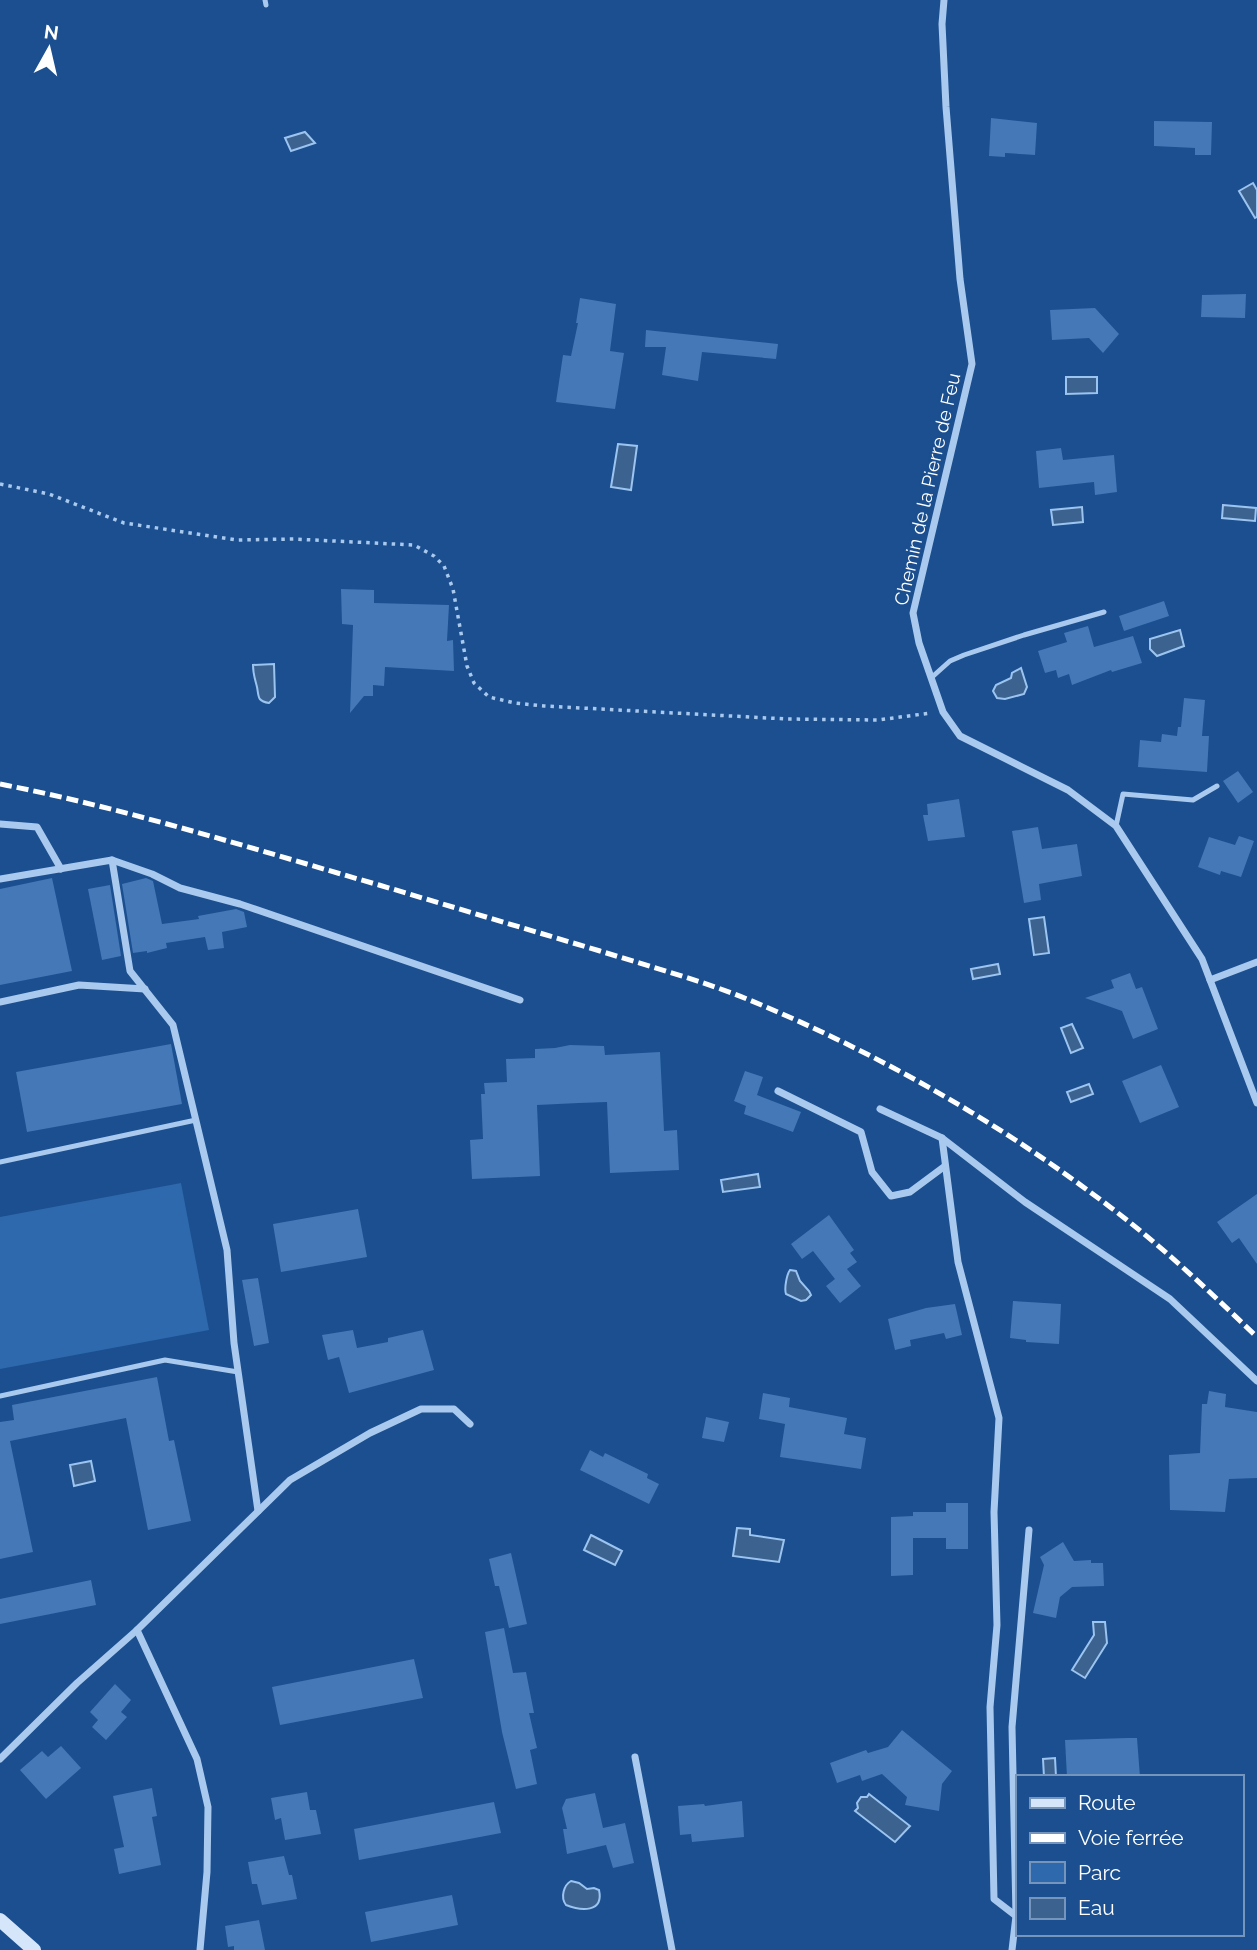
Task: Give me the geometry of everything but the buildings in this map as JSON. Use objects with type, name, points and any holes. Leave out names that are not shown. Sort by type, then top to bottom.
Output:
[{"type":"street","name":"Chemin de la Pierre de Feu","points":[[944,0],[942,24],[946,107],[960,279],[972,364],[913,613],[919,643],[943,712],[960,736],[1068,790],[1116,826],[1202,959],[1257,1103]]},
{"type":"street","points":[[0,824],[37,827],[61,869]]},
{"type":"street","points":[[112,860],[130,971],[173,1025],[227,1250],[233,1343],[258,1511]]},
{"type":"street","points":[[0,879],[112,860],[152,874],[180,888],[240,904],[520,1000]]},
{"type":"street","points":[[1210,981],[1257,962]]},
{"type":"street","points":[[0,1002],[79,985],[145,989]]},
{"type":"street","points":[[778,1091],[862,1132],[872,1172],[891,1196],[909,1192],[945,1166]]},
{"type":"street","points":[[880,1109],[942,1138],[1025,1202],[1171,1299],[1257,1381]]},
{"type":"street","points":[[942,1138],[958,1262],[999,1418],[994,1512],[997,1625],[990,1707],[994,1899],[1016,1916]]},
{"type":"street","points":[[0,1759],[290,1480],[370,1433],[421,1409],[454,1409],[470,1424]]},
{"type":"street","points":[[1012,1950],[1016,1916],[1012,1727],[1029,1530]]},
{"type":"street","points":[[137,1630],[197,1759],[208,1807],[207,1872],[200,1950]]},
{"type":"street","points":[[635,1757],[672,1950]]},
{"type":"street","points":[[0,1920],[34,1950]]},
{"type":"lane","points":[[931,678],[950,661],[964,655],[1104,612]]},
{"type":"lane","points":[[1116,826],[1122,794],[1193,800],[1217,786]]},
{"type":"lane","points":[[0,1162],[196,1120]]},
{"type":"lane","points":[[0,1396],[165,1360],[238,1372]]},
{"type":"path","points":[[0,484],[48,494],[124,523],[237,540],[295,539],[414,545],[435,556],[444,566],[453,589],[467,666],[474,683],[489,697],[515,703],[557,707],[787,719],[878,720],[943,712]]},
{"type":"green space","points":[[181,1183],[209,1330],[0,1369],[0,1217]]},
{"type":"water","points":[[305,132],[315,143],[291,151],[285,138]]},
{"type":"water","points":[[1253,183],[1257,190],[1255,218],[1239,191]]},
{"type":"water","points":[[1066,377],[1097,377],[1097,393],[1066,394]]},
{"type":"water","points":[[618,444],[637,446],[631,490],[611,487]]},
{"type":"water","points":[[1223,505],[1256,508],[1255,521],[1222,518]]},
{"type":"water","points":[[1082,507],[1083,522],[1053,525],[1051,510]]},
{"type":"water","points":[[1180,630],[1184,646],[1157,656],[1150,649],[1150,639]]},
{"type":"water","points":[[274,664],[275,697],[269,703],[259,698],[253,665]]},
{"type":"water","points":[[1021,668],[1027,687],[1024,694],[1005,699],[997,698],[993,691],[996,685],[1011,678],[1012,673]]},
{"type":"water","points":[[1044,917],[1049,953],[1034,955],[1029,919]]},
{"type":"water","points":[[998,964],[1000,974],[973,979],[971,969]]},
{"type":"water","points":[[1072,1024],[1083,1048],[1071,1053],[1061,1028]]},
{"type":"water","points":[[1089,1084],[1093,1094],[1071,1102],[1067,1092]]},
{"type":"water","points":[[758,1174],[760,1187],[723,1192],[721,1180]]},
{"type":"water","points":[[790,1270],[796,1271],[809,1291],[811,1295],[806,1300],[801,1301],[786,1294],[786,1281]]},
{"type":"water","points":[[91,1461],[95,1481],[74,1486],[70,1465]]},
{"type":"water","points":[[737,1528],[750,1529],[750,1535],[784,1540],[779,1562],[733,1556]]},
{"type":"water","points":[[591,1535],[622,1551],[615,1565],[584,1550]]},
{"type":"water","points":[[1093,1622],[1105,1622],[1107,1643],[1085,1678],[1072,1670],[1094,1635]]},
{"type":"water","points":[[1055,1758],[1056,1775],[1044,1775],[1043,1759]]},
{"type":"water","points":[[869,1794],[910,1826],[895,1842],[855,1811],[861,1797],[867,1797]]},
{"type":"water","points":[[571,1881],[587,1889],[599,1890],[598,1903],[584,1909],[566,1905],[564,1892]]},
{"type":"railway","points":[[0,784],[143,817],[379,885],[692,979],[795,1020],[935,1091],[1025,1146],[1148,1237],[1257,1337]]}]
